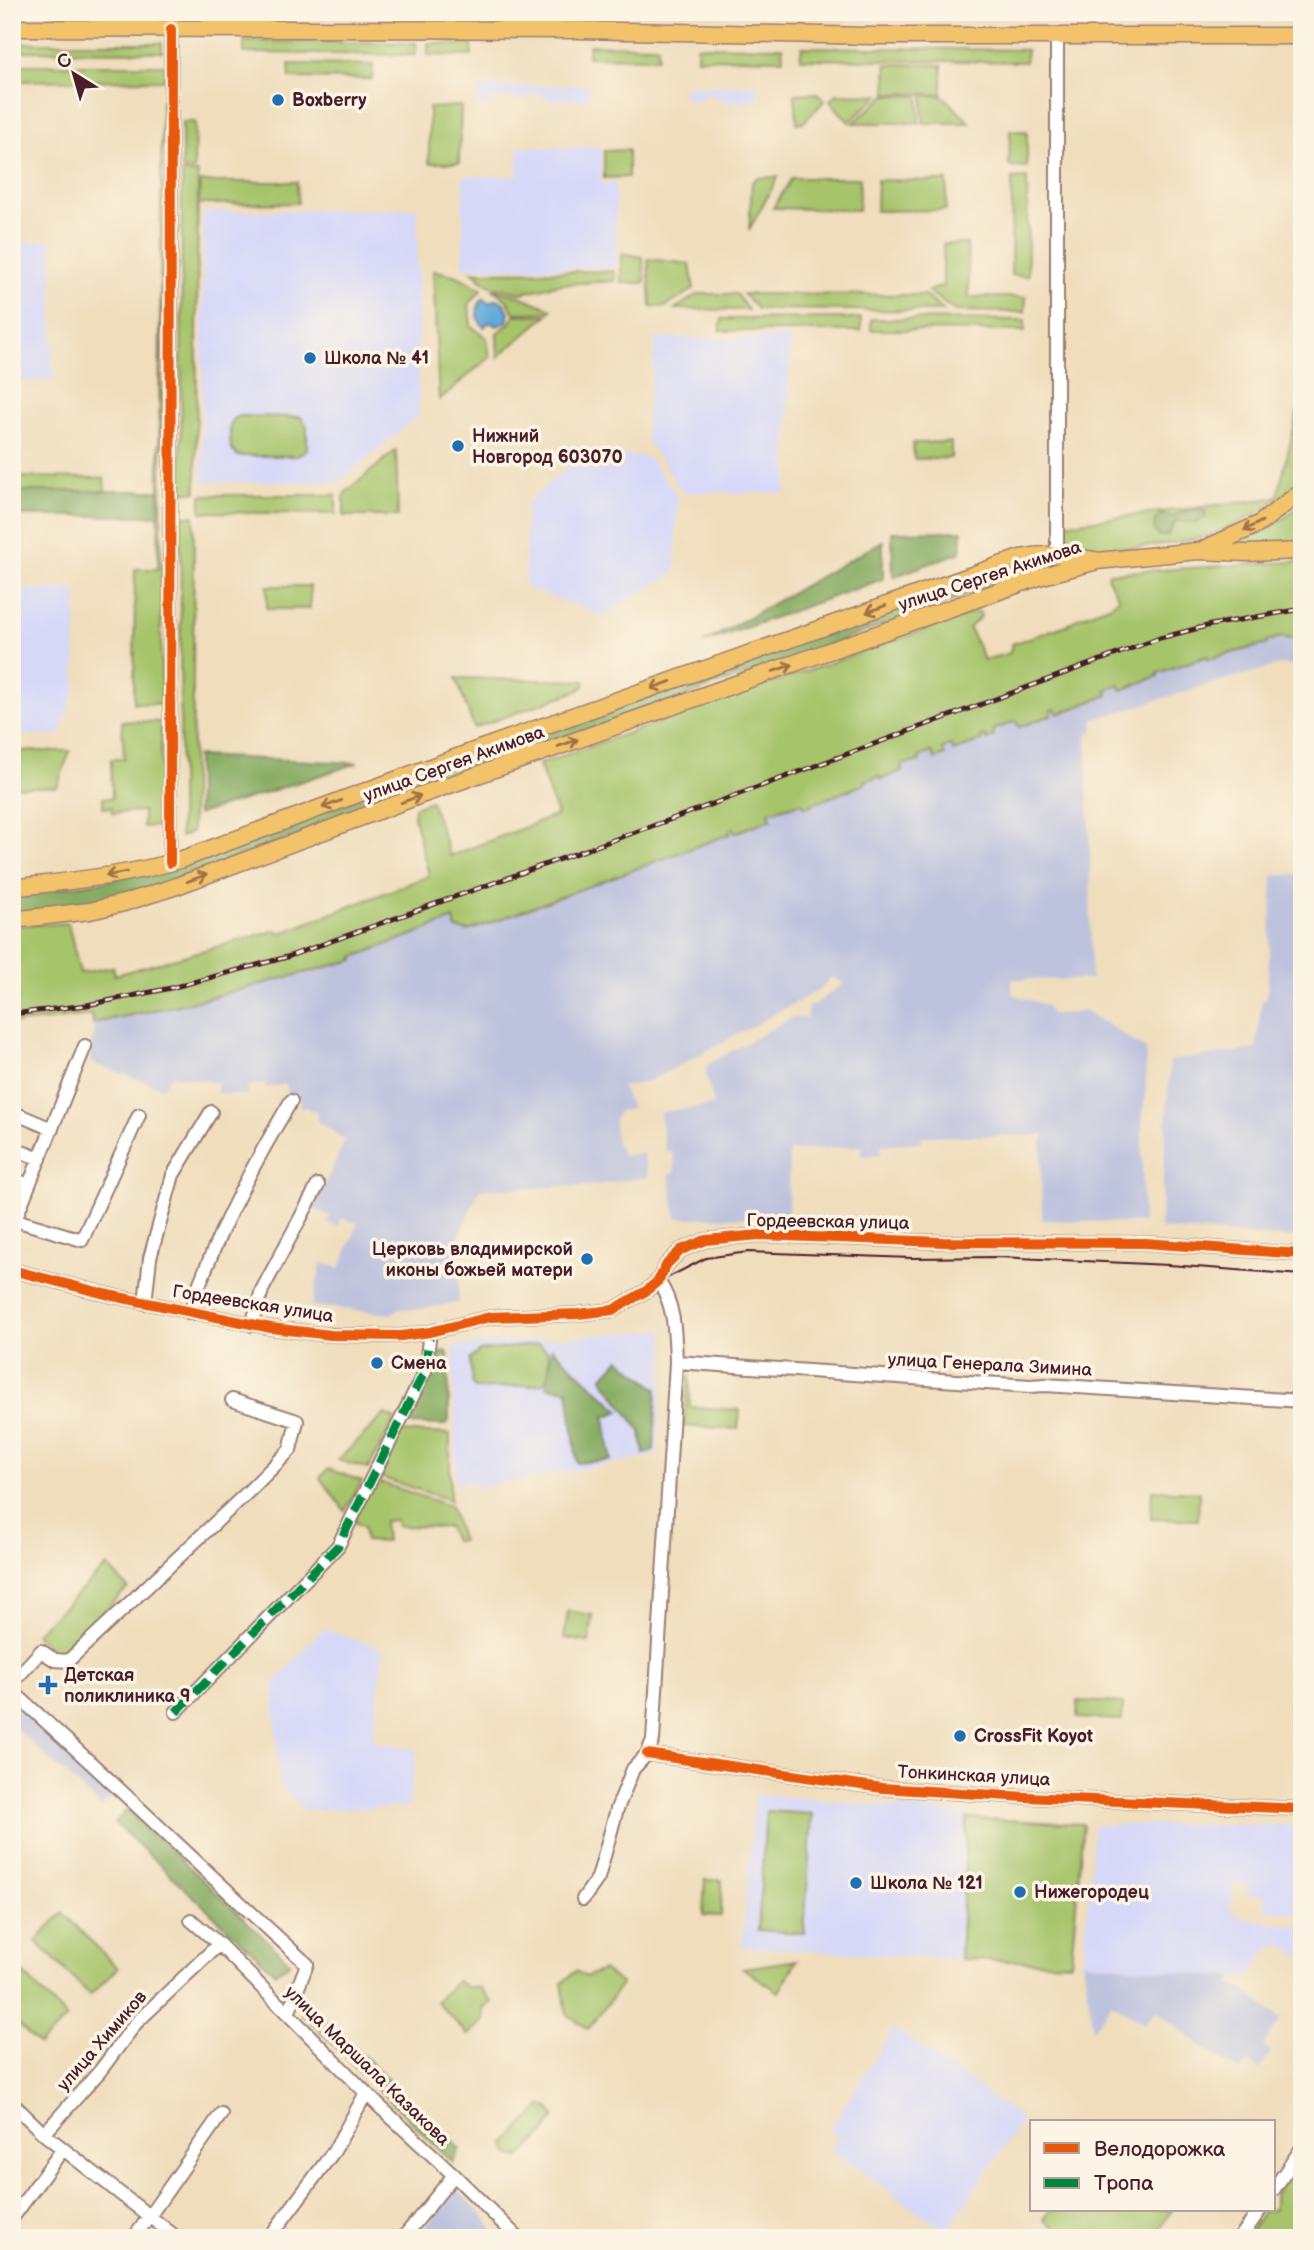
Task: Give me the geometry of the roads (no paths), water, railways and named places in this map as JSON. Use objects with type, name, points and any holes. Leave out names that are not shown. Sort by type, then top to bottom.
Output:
[{"type":"main road","points":[[12,28],[578,30],[870,36],[1302,36]]},
{"type":"main road","points":[[1278,35],[1302,42]]},
{"type":"main road","points":[[1198,551],[1259,524],[1302,491]]},
{"type":"main road","points":[[1097,561],[1198,551],[1302,551]]},
{"type":"main road","points":[[1057,553],[1060,572]]},
{"type":"main road","name":"улица Сергея Акимова","points":[[12,888],[93,878],[170,863],[480,749],[1020,558],[1057,553],[1097,561]]},
{"type":"main road","name":"улица Сергея Акимова","points":[[12,920],[90,911],[163,890],[538,753],[1030,581],[1097,561]]},
{"type":"street","points":[[170,863],[171,29]]},
{"type":"street","points":[[1057,553],[1058,34]]},
{"type":"street","points":[[12,1041],[12,1050]]},
{"type":"street","points":[[85,1046],[13,1222],[82,1240],[139,1115]]},
{"type":"street","points":[[190,1313],[220,1232],[248,1174],[290,1101]]},
{"type":"street","points":[[12,1112],[52,1129]]},
{"type":"street","points":[[145,1303],[150,1258],[173,1175],[211,1112]]},
{"type":"street","points":[[12,1148],[40,1159]]},
{"type":"street","points":[[12,1179],[29,1185]]},
{"type":"street","points":[[252,1325],[262,1290],[318,1185]]},
{"type":"street","name":"Гордеевская улица","points":[[12,1270],[145,1303],[252,1325],[354,1336],[401,1336],[430,1332],[490,1317],[613,1310],[658,1281],[667,1264],[681,1250],[706,1240],[759,1235],[943,1242],[1145,1243],[1302,1255]]},
{"type":"street","points":[[583,1899],[598,1878],[617,1809],[633,1769],[647,1754],[653,1740],[676,1362],[673,1320],[666,1292],[658,1281]]},
{"type":"street","points":[[176,1712],[338,1546],[425,1371],[430,1332]]},
{"type":"street","name":"улица Генерала Зимина","points":[[676,1362],[1302,1401]]},
{"type":"street","points":[[12,1682],[41,1651],[55,1660],[68,1661],[290,1450],[297,1421],[232,1400]]},
{"type":"street","points":[[12,1691],[74,1744],[213,1879],[307,1964],[288,2014]]},
{"type":"street","name":"Тонкинская улица","points":[[647,1754],[882,1788],[1302,1809]]},
{"type":"street","name":"улица Маршала Казакова","points":[[191,1920],[219,1944],[366,2093],[518,2238]]},
{"type":"street","name":"улица Химиков","points":[[44,2134],[100,2071],[136,2023],[219,1944]]},
{"type":"street","points":[[270,2238],[334,2151],[366,2093]]},
{"type":"street","points":[[12,2102],[44,2134],[177,2238]]},
{"type":"street","points":[[134,2238],[221,2114]]},
{"type":"street","points":[[13,2217],[63,2149]]},
{"type":"street","points":[[1276,2186],[1300,2156]]},
{"type":"street","points":[[403,2238],[454,2175]]},
{"type":"street","points":[[1240,2238],[1259,2212]]},
{"type":"water","points":[[484,298],[489,303],[497,299],[504,303],[509,312],[507,322],[497,326],[489,322],[484,327],[477,312]]},
{"type":"tram line","points":[[12,1267],[263,1324],[402,1331],[488,1313],[578,1311],[618,1303],[706,1258],[748,1252],[912,1258],[997,1257],[1169,1265],[1302,1275]]},
{"type":"railway","points":[[12,1014],[87,1005],[171,988],[287,957],[680,816],[1160,638],[1211,625],[1302,609]]},
{"type":"place","name":"Boxberry","points":[[278,100]]},
{"type":"place","name":"Школа № 41","points":[[310,358]]},
{"type":"place","name":"Нижний Новгород 603070","points":[[458,446]]},
{"type":"place","name":"Церковь владимирской иконы божьей матери","points":[[587,1259]]},
{"type":"place","name":"Смена","points":[[377,1363]]},
{"type":"place","name":"Детская поликлиника 9","points":[[48,1685]]},
{"type":"place","name":"CrossFit Koyot","points":[[960,1736]]},
{"type":"place","name":"Школа № 121","points":[[856,1883]]},
{"type":"place","name":"Нижегородец","points":[[1020,1892]]}]
